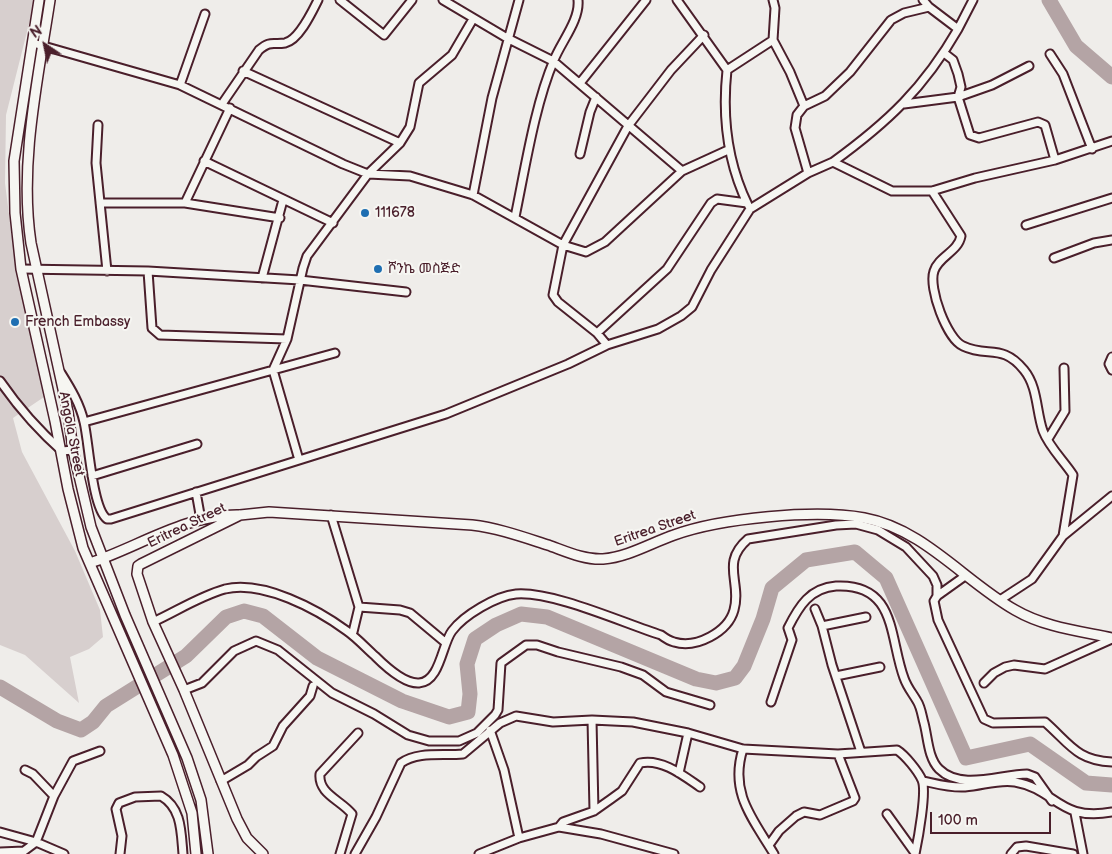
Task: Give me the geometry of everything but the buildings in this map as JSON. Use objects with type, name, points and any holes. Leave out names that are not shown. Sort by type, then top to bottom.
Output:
[{"type":"main road","name":"Angola Street","points":[[39,0],[14,161],[15,213],[22,269],[76,522],[110,612],[176,764],[192,813],[196,854]]},
{"type":"main road","points":[[50,0],[27,175],[28,221],[36,268],[73,450],[91,527],[124,615],[187,758],[201,800],[208,854]]},
{"type":"main road","name":"Eritrea Street","points":[[153,622],[137,574],[138,566],[240,516],[269,512],[489,527],[576,554],[600,559],[614,558],[675,534],[711,525],[820,513],[867,518],[917,538],[965,576],[1000,600],[1028,616],[1057,627],[1112,638]]},
{"type":"main road","points":[[90,563],[201,520],[225,515],[240,516]]},
{"type":"main road","points":[[153,622],[176,671],[221,781],[247,838],[263,854]]},
{"type":"street","points":[[222,104],[243,71],[266,44],[285,43],[292,39],[308,22],[318,0]]},
{"type":"street","points":[[340,0],[384,35],[412,0]]},
{"type":"street","points":[[443,0],[507,38],[553,61],[682,171]]},
{"type":"street","points":[[473,195],[507,38],[519,0]]},
{"type":"street","points":[[515,217],[530,148],[553,61],[575,17],[578,0]]},
{"type":"street","points":[[580,83],[603,57],[646,0]]},
{"type":"street","points":[[677,0],[727,70],[725,91],[728,150],[748,206]]},
{"type":"street","points":[[773,0],[776,8],[773,40],[790,72],[804,106]]},
{"type":"street","points":[[923,0],[929,8],[958,29]]},
{"type":"street","points":[[58,369],[74,395],[84,422],[92,476],[102,513],[107,519],[446,414],[568,364],[607,345],[658,329],[681,316],[692,307],[748,206],[808,173],[833,162],[880,127],[904,104],[944,53],[973,0]]},
{"type":"street","points":[[808,173],[795,128],[798,115],[804,106],[825,96],[850,72],[892,20],[904,13],[929,8]]},
{"type":"street","points":[[180,85],[204,14]]},
{"type":"street","points":[[299,460],[272,370],[287,339],[307,256],[368,174],[400,143],[410,127],[419,83],[452,56],[473,18]]},
{"type":"street","points":[[607,345],[597,333],[558,302],[553,295],[563,245],[628,126],[671,70],[704,36]]},
{"type":"street","points":[[727,70],[773,40]]},
{"type":"street","points":[[33,43],[180,85],[343,164],[368,174],[410,176],[473,195],[563,245],[586,252],[597,248],[682,171],[728,150]]},
{"type":"street","points":[[944,53],[953,60],[958,74],[961,86],[958,97],[970,136],[974,138],[1038,122],[1042,123],[1045,125],[1055,160]]},
{"type":"street","points":[[1050,54],[1063,74],[1092,149]]},
{"type":"street","points":[[904,104],[934,98],[958,97],[992,85],[1029,66]]},
{"type":"street","points":[[243,71],[400,143]]},
{"type":"street","points":[[580,154],[590,112],[596,97]]},
{"type":"street","points":[[185,203],[230,108]]},
{"type":"street","points":[[98,125],[96,153],[107,271]]},
{"type":"street","points":[[833,162],[892,190],[932,191],[975,178],[1055,160],[1112,141]]},
{"type":"street","points":[[204,161],[333,223]]},
{"type":"street","points":[[932,191],[961,236],[957,246],[933,272],[937,306],[955,341],[963,346],[1006,353],[1013,357],[1030,378],[1043,431],[1073,475],[1063,536]]},
{"type":"street","points":[[1026,225],[1112,198]]},
{"type":"street","points":[[597,333],[667,270],[711,203],[717,199],[748,206]]},
{"type":"street","points":[[262,278],[280,218],[283,200]]},
{"type":"street","points":[[100,203],[185,203],[280,218]]},
{"type":"street","points":[[1054,258],[1094,243],[1112,240]]},
{"type":"street","points":[[22,269],[148,272],[300,280],[406,292]]},
{"type":"street","points":[[148,272],[152,328],[155,333],[160,335],[287,339]]},
{"type":"street","points":[[84,422],[335,353]]},
{"type":"street","points":[[1112,357],[1109,364],[1112,370]]},
{"type":"street","points":[[1048,439],[1065,411],[1064,368]]},
{"type":"street","points":[[0,381],[13,401],[36,427],[62,451],[73,450]]},
{"type":"street","points":[[92,476],[197,444]]},
{"type":"street","points":[[196,492],[201,520]]},
{"type":"street","points":[[1000,600],[1032,579],[1063,536],[1112,496]]},
{"type":"street","points":[[331,515],[359,607],[353,632]]},
{"type":"street","points":[[153,622],[207,595],[227,589],[248,586],[267,589],[348,631],[382,663],[411,682],[424,682],[431,677],[440,663],[446,643],[459,623],[500,597],[517,594],[552,599],[660,635],[676,643],[697,643],[725,626],[734,610],[732,562],[748,539],[836,525],[856,524],[878,530],[906,547],[933,576],[937,585],[937,596]]},
{"type":"street","points":[[965,576],[937,596],[934,601],[938,620],[984,719],[993,723],[1045,722],[1081,756],[1097,762],[1112,762]]},
{"type":"street","points":[[937,585],[948,588]]},
{"type":"street","points":[[771,702],[792,640],[788,628],[802,604],[814,592],[826,587],[849,586],[864,589],[876,597],[888,615],[904,680],[918,703],[933,760],[940,770],[954,778],[965,780],[1027,774],[1035,777],[1052,801]]},
{"type":"street","points":[[359,607],[400,610],[410,613],[446,643]]},
{"type":"street","points":[[815,609],[822,626],[860,752]]},
{"type":"street","points":[[822,626],[866,617]]},
{"type":"street","points":[[984,683],[994,672],[1005,667],[1014,664],[1045,669],[1112,638]]},
{"type":"street","points":[[184,690],[202,683],[234,650],[256,642],[278,650],[332,693],[374,714],[408,735],[429,741],[459,741],[477,733],[498,710],[501,663],[526,645],[537,645],[558,652],[622,667],[643,675],[666,692],[710,705]]},
{"type":"street","points":[[836,676],[880,667]]},
{"type":"street","points":[[221,781],[248,765],[256,757],[273,746],[283,726],[310,696],[313,686]]},
{"type":"street","points":[[355,854],[376,817],[401,763],[407,758],[463,754],[506,718],[516,716],[553,722],[592,720],[633,722],[688,733],[743,749],[838,754],[897,750],[903,754],[923,781],[922,807],[915,853]]},
{"type":"street","points":[[592,720],[594,811]]},
{"type":"street","points":[[490,730],[504,770],[519,838]]},
{"type":"street","points":[[340,854],[352,814],[323,789],[319,781],[320,774],[358,732]]},
{"type":"street","points":[[679,773],[688,733]]},
{"type":"street","points":[[743,749],[740,760],[741,796],[746,810],[774,854]]},
{"type":"street","points":[[0,852],[24,851],[36,842],[54,796],[74,761],[100,751]]},
{"type":"street","points":[[768,845],[779,831],[796,816],[804,812],[820,815],[855,798],[838,754]]},
{"type":"street","points":[[559,827],[563,822],[594,811],[622,791],[640,762],[658,764],[679,773],[700,788]]},
{"type":"street","points":[[25,770],[33,774],[54,796]]},
{"type":"street","points":[[923,781],[951,787],[1016,782],[1033,789],[1076,813],[1091,815],[1112,812]]},
{"type":"street","points":[[120,854],[122,836],[116,809],[119,803],[135,797],[161,796],[175,808],[181,829],[183,854]]},
{"type":"street","points":[[1076,813],[1083,854]]},
{"type":"street","points":[[886,814],[915,853]]},
{"type":"street","points":[[478,854],[519,838],[559,827],[633,841],[674,854]]},
{"type":"street","points":[[0,832],[36,842],[64,854]]},
{"type":"street","points":[[1012,854],[1017,847],[1026,846],[1073,854]]},
{"type":"shaded area","name":"French Embassy","points":[[0,0],[35,0],[6,115],[5,183],[14,254],[47,390],[44,397],[13,418],[22,452],[75,551],[100,610],[103,637],[89,649],[70,657],[79,703],[25,655],[0,645]]},
{"type":"waterway","points":[[1049,0],[1076,46],[1112,77]]},
{"type":"waterway","points":[[0,687],[57,721],[81,730],[93,722],[106,706],[186,656],[226,617],[244,611],[263,616],[317,658],[402,701],[449,717],[468,712],[470,694],[467,664],[475,639],[496,625],[521,614],[547,617],[696,679],[716,683],[735,678],[744,666],[763,619],[772,588],[806,560],[855,552],[886,578],[966,758],[1030,744],[1086,783],[1112,785]]},
{"type":"place","name":"111678","points":[[365,213]]},
{"type":"place","name":"ሾንኬ መስጅድ","points":[[378,269]]},
{"type":"place","name":"French Embassy","points":[[15,322]]}]
